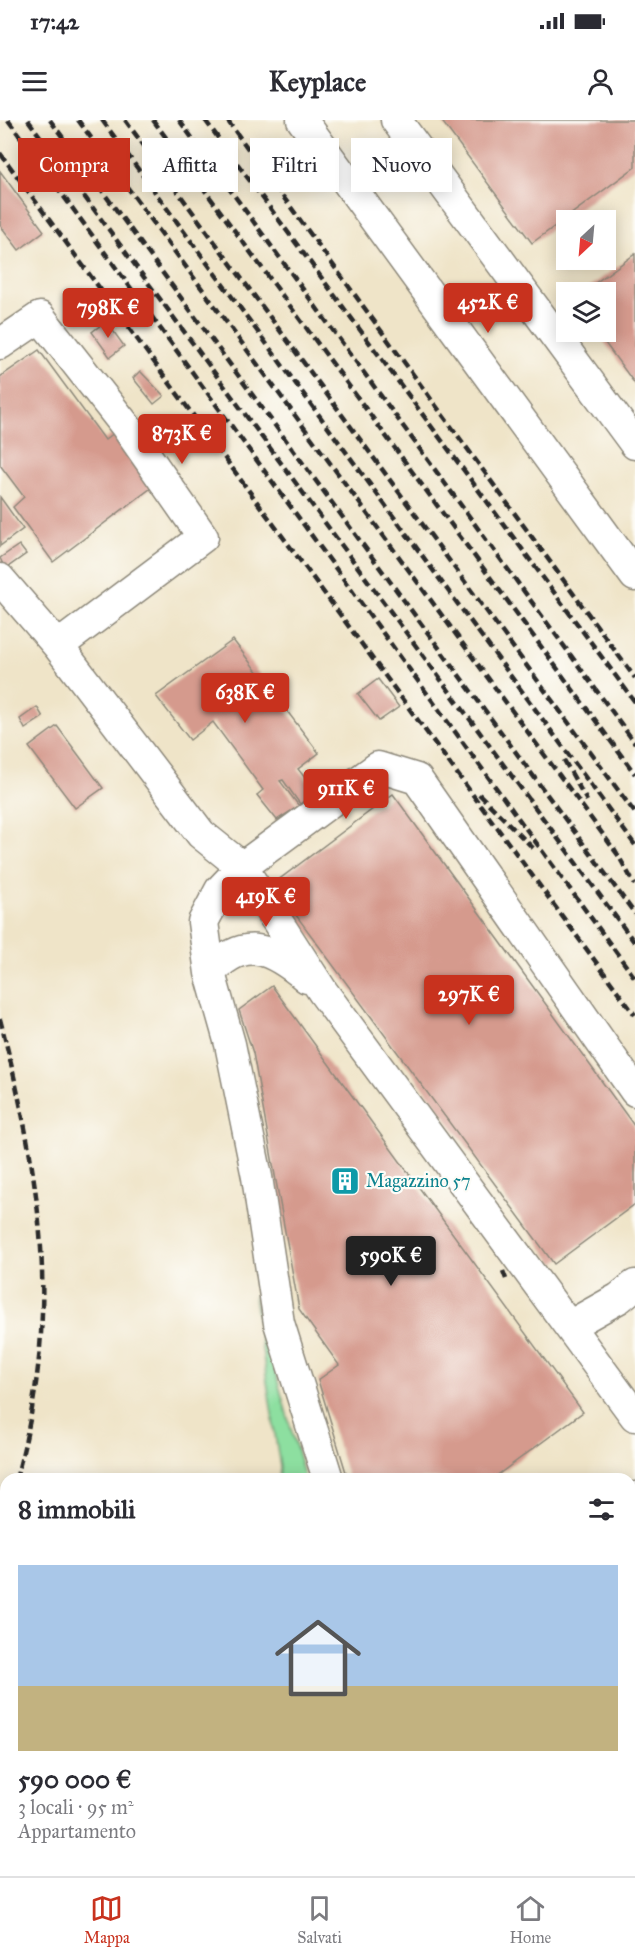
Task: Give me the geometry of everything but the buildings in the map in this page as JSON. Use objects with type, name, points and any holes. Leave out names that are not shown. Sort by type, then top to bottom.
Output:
[{"type":"street","points":[[302,120],[635,576]]},
{"type":"street","points":[[396,120],[635,444]]},
{"type":"street","points":[[0,344],[40,317],[125,425],[203,537],[58,646]]},
{"type":"street","points":[[0,579],[58,646],[201,834],[242,867],[322,992],[635,1416]]},
{"type":"street","points":[[326,1473],[279,1323],[257,1177],[230,1044],[210,973],[203,922],[220,890],[242,867],[378,767],[417,778],[635,1091]]},
{"type":"street","points":[[210,973],[225,957],[249,948],[284,959],[322,992]]},
{"type":"street","points":[[569,1326],[619,1298],[635,1285]]},
{"type":"green space","points":[[254,1296],[303,1473],[280,1473]]},
{"type":"railway","points":[[8,120],[635,978]]},
{"type":"railway","points":[[28,120],[635,943]]},
{"type":"railway","points":[[50,120],[635,914]]},
{"type":"railway","points":[[78,120],[618,855]]},
{"type":"railway","points":[[102,120],[635,845]]},
{"type":"railway","points":[[125,120],[635,813]]},
{"type":"railway","points":[[153,120],[635,774]]},
{"type":"railway","points":[[179,120],[635,743]]},
{"type":"railway","points":[[205,120],[635,702]]},
{"type":"railway","points":[[227,120],[635,678]]},
{"type":"railway","points":[[0,153],[635,1015]]},
{"type":"railway","points":[[564,760],[587,801]]},
{"type":"railway","points":[[479,794],[534,849]]},
{"type":"railway","points":[[614,848],[635,885]]},
{"type":"railway","points":[[0,1019],[27,1137],[36,1193],[41,1248],[42,1304],[39,1360],[30,1418],[17,1473]]},
{"type":"railway","points":[[503,1271],[506,1279]]},
{"type":"place","name":"Magazzino 57","points":[[345,1181]]}]
